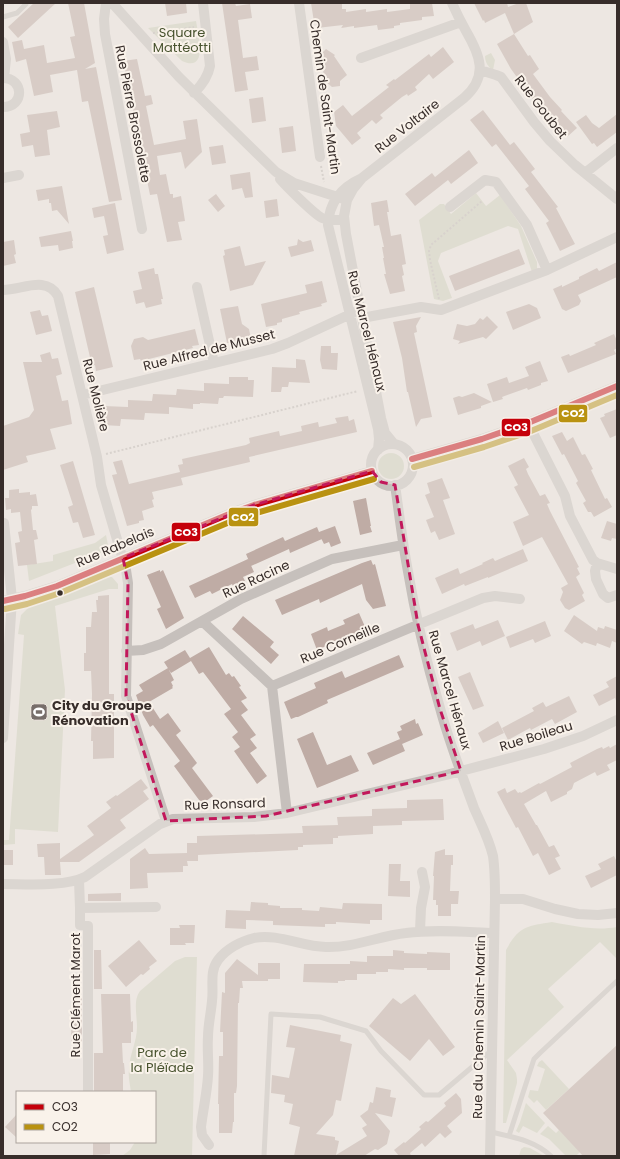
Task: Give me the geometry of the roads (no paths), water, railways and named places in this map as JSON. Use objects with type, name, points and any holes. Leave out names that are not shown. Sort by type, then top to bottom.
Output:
[{"type":"street","name":"Rue Pierre Brossolette","points":[[106,3],[104,19],[105,34],[142,229]]},
{"type":"street","points":[[112,3],[194,93],[276,172],[287,187],[315,213],[323,218],[328,220],[344,220]]},
{"type":"street","points":[[194,93],[204,82],[210,66],[203,3]]},
{"type":"street","name":"Chemin de Saint-Martin","points":[[299,3],[320,157]]},
{"type":"street","points":[[452,3],[478,52],[481,65],[480,70]]},
{"type":"street","points":[[361,58],[462,22]]},
{"type":"street","points":[[3,42],[6,59],[3,78],[10,79],[15,82],[19,91],[15,103],[10,106],[3,107]]},
{"type":"street","name":"Rue Goubet","points":[[480,70],[496,74],[501,77],[543,133],[566,157],[617,198]]},
{"type":"street","name":"Rue Voltaire","points":[[347,200],[353,188],[362,178],[470,93],[477,82],[480,70]]},
{"type":"street","points":[[585,173],[617,148]]},
{"type":"street","points":[[276,172],[294,183],[347,200]]},
{"type":"street","points":[[3,178],[19,175]]},
{"type":"street","name":"Rue Marcel Hénaux","points":[[362,178],[348,185],[336,197],[328,220],[329,230],[379,434],[378,450]]},
{"type":"street","points":[[450,208],[485,180],[496,182],[527,225],[547,270],[617,237]]},
{"type":"street","name":"Rue Marcel Hénaux","points":[[347,200],[344,211],[344,220],[382,423],[385,433],[394,444]]},
{"type":"street","name":"Rue Alfred de Musset","points":[[82,395],[262,352],[279,346],[350,314],[421,307],[441,310],[547,270]]},
{"type":"street","name":"Rue Molière","points":[[3,290],[42,284],[52,288],[60,300],[97,456],[101,486],[123,558],[127,577],[126,696],[166,821]]},
{"type":"street","points":[[197,287],[214,363]]},
{"type":"street","points":[[412,459],[482,439],[528,423],[617,386]]},
{"type":"street","points":[[528,423],[565,496],[570,516],[594,560],[597,563],[617,569]]},
{"type":"street","points":[[394,444],[405,448],[412,459],[413,468],[410,476],[403,482],[395,485],[381,482],[372,471],[373,457],[378,450],[386,445],[394,444]]},
{"type":"street","name":"Rue Rabelais","points":[[7,600],[51,588],[247,507],[372,471]]},
{"type":"street","name":"Rue Marcel Hénaux","points":[[395,485],[403,545],[418,625],[440,709],[461,771],[493,856],[495,899]]},
{"type":"street","points":[[3,738],[7,600],[4,523]]},
{"type":"street","name":"Rue Racine","points":[[126,651],[143,650],[161,644],[241,599],[332,559],[403,545]]},
{"type":"street","points":[[597,563],[595,575],[603,594],[608,598],[617,595]]},
{"type":"street","name":"Rue Corneille","points":[[272,686],[483,598],[495,596],[520,599]]},
{"type":"street","points":[[202,621],[272,686],[287,813]]},
{"type":"street","name":"Rue Boileau","points":[[461,771],[564,742],[601,728],[617,720]]},
{"type":"street","name":"Rue Ronsard","points":[[3,884],[65,883],[79,880],[166,821],[178,819],[254,817],[287,813],[461,771]]},
{"type":"street","points":[[420,931],[420,908],[425,887],[422,872]]},
{"type":"street","name":"Rue Clément Marot","points":[[79,880],[80,925],[88,926],[88,1090]]},
{"type":"street","points":[[495,899],[523,899],[555,909],[578,914],[598,915],[617,913]]},
{"type":"street","name":"Rue du Chemin Saint-Martin","points":[[490,1156],[495,899]]},
{"type":"street","points":[[80,908],[156,907]]},
{"type":"street","points":[[209,1145],[202,1135],[202,1127],[208,1078],[208,1037],[212,1000],[212,978],[218,960],[232,948],[254,938],[264,936],[275,937],[314,947],[326,947],[349,945],[397,934],[420,931],[494,933]]},
{"type":"lane","points":[[3,17],[17,13],[26,3]]},
{"type":"lane","points":[[509,1136],[534,1059],[617,981]]},
{"type":"lane","points":[[264,1156],[271,1014],[320,1017],[366,1031],[382,1051],[424,1096],[439,1095],[492,1050]]},
{"type":"lane","points":[[490,1132],[509,1136],[532,1144],[551,1156]]},
{"type":"place","name":"City du Groupe Rénovation","points":[[39,712]]},
{"type":"park label","name":"Square Mattéotti","points":[[182,40]]},
{"type":"park label","name":"Parc de la Pléïade","points":[[162,1060]]}]
